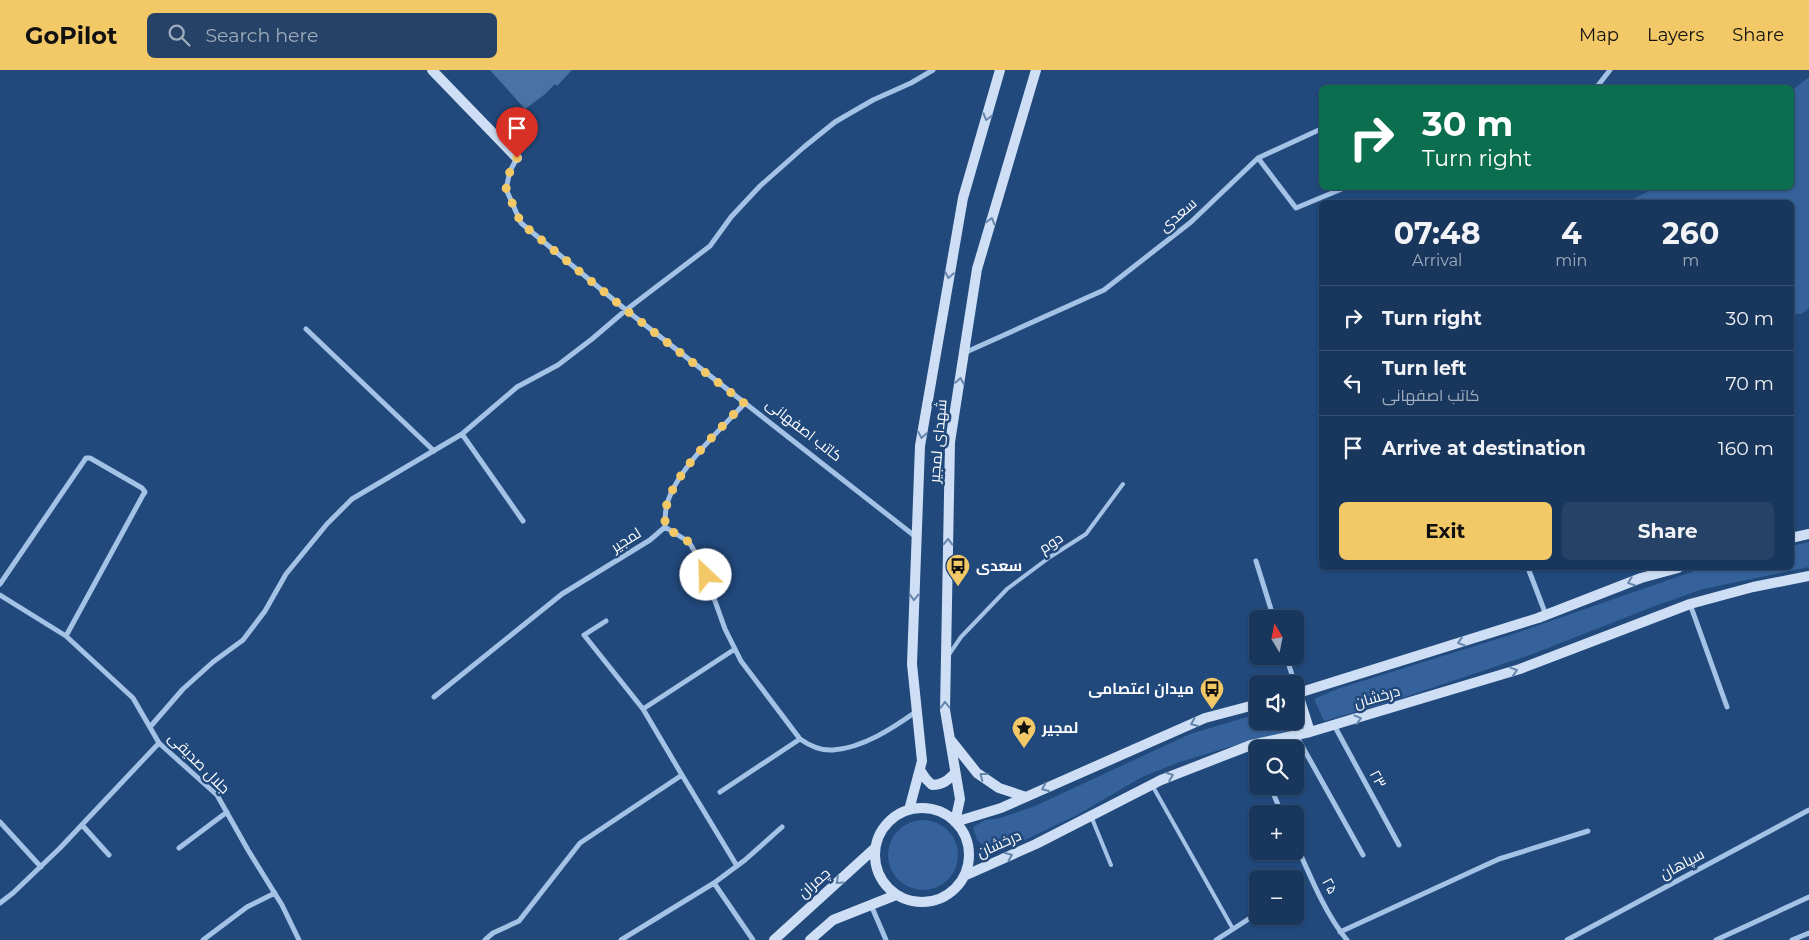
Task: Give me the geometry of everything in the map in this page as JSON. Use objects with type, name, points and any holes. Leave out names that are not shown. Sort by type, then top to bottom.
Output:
[{"type":"main road","name":"کاتب اصفهانی","points":[[432,70],[517,158]]},
{"type":"main road","name":"شهدای لمجیر","points":[[909,810],[922,761],[912,664],[920,446],[963,198],[1000,70]]},
{"type":"main road","name":"شهدای لمجیر","points":[[955,822],[960,800],[945,710],[950,442],[977,269],[1036,70]]},
{"type":"main road","points":[[1794,537],[1809,534]]},
{"type":"main road","name":"درخشان","points":[[1304,687],[1546,615],[1641,578],[1671,570]]},
{"type":"main road","name":"درخشان","points":[[1274,740],[1310,732],[1520,669],[1690,604],[1753,587],[1809,576]]},
{"type":"main road","points":[[955,822],[1001,808],[1205,718],[1249,706]]},
{"type":"main road","points":[[1304,714],[1310,732]]},
{"type":"main road","points":[[949,738],[977,773],[999,788],[1026,797]]},
{"type":"main road","name":"درخشان","points":[[964,876],[1036,844],[1152,785],[1249,746]]},
{"type":"main road","points":[[920,770],[932,785],[940,785],[946,782],[955,773]]},
{"type":"main road","points":[[921,808],[934,810],[955,822],[964,834],[969,862],[964,876],[955,889],[942,898],[926,902],[910,901],[886,886],[875,862],[875,848],[886,824],[909,810],[921,808]]},
{"type":"main road","name":"چمران","points":[[774,940],[875,848]]},
{"type":"main road","points":[[810,940],[833,920],[896,894]]},
{"type":"street","points":[[150,727],[183,689],[213,662],[243,640],[265,611],[286,574],[327,524],[352,499],[462,434],[517,387],[558,366],[626,310],[710,246],[731,217],[760,186],[827,128],[873,100],[911,83],[933,70]]},
{"type":"street","points":[[1598,85],[1610,70]]},
{"type":"street","name":"سعدی","points":[[964,353],[1104,290],[1191,222],[1258,158],[1319,130]]},
{"type":"street","name":"کاتب اصفهانی","points":[[517,158],[510,171],[506,189],[521,223],[626,310],[916,537]]},
{"type":"street","points":[[1258,158],[1296,208],[1339,190]]},
{"type":"street","points":[[306,329],[434,450]]},
{"type":"street","points":[[744,403],[702,449],[677,481],[667,504],[665,527],[689,542],[701,562],[725,629],[741,661],[800,740],[812,747],[832,750],[850,746],[867,741],[917,711]]},
{"type":"street","points":[[462,434],[523,521]]},
{"type":"street","points":[[0,584],[86,458],[90,458],[142,488],[143,495],[66,636]]},
{"type":"street","name":"لمجیر","points":[[434,697],[562,594],[650,540],[665,527]]},
{"type":"street","points":[[1256,561],[1271,610]]},
{"type":"street","points":[[1529,570],[1546,615]]},
{"type":"street","name":"جلال صدیقی","points":[[0,595],[66,636],[133,698],[159,743],[217,795],[274,893],[297,939]]},
{"type":"street","points":[[1690,604],[1727,707]]},
{"type":"street","points":[[606,621],[584,635],[642,709],[737,866]]},
{"type":"street","points":[[642,709],[735,649]]},
{"type":"street","name":"۲۳","points":[[1334,725],[1399,846]]},
{"type":"street","points":[[1296,735],[1364,855]]},
{"type":"street","points":[[720,792],[800,740]]},
{"type":"street","points":[[0,903],[13,894],[41,867],[159,743]]},
{"type":"street","points":[[484,940],[493,933],[518,921],[580,843],[682,775]]},
{"type":"street","name":"سپاهان","points":[[1567,940],[1809,810]]},
{"type":"street","points":[[179,848],[227,812]]},
{"type":"street","points":[[0,822],[41,867]]},
{"type":"street","points":[[82,825],[109,855]]},
{"type":"street","points":[[621,940],[714,883],[782,827]]},
{"type":"street","points":[[1340,932],[1498,858],[1588,831]]},
{"type":"street","name":"۲۵","points":[[1303,860],[1312,880],[1346,940]]},
{"type":"street","points":[[714,883],[753,940]]},
{"type":"street","points":[[203,940],[247,907],[274,893]]},
{"type":"street","points":[[1716,940],[1809,897]]},
{"type":"street","points":[[870,905],[886,940]]},
{"type":"street","points":[[1216,940],[1249,919]]},
{"type":"street","points":[[1792,940],[1809,933]]},
{"type":"lane","name":"دوم","points":[[946,660],[961,637],[1007,589],[1050,556],[1086,534],[1123,484]]},
{"type":"lane","points":[[1152,785],[1233,929]]},
{"type":"lane","points":[[1092,816],[1111,865]]},
{"type":"shaded area","points":[[1809,77],[1809,308],[1802,314],[1794,314],[1794,200],[1631,200],[1651,190],[1794,190],[1794,89]]},
{"type":"shaded area","points":[[1809,542],[1809,567],[1703,589],[1530,655],[1393,701],[1324,721],[1314,699],[1340,688],[1510,635],[1697,570],[1794,570],[1794,545]]},
{"type":"shaded area","points":[[1249,716],[1249,730],[1293,730],[1256,740],[1249,740],[1249,742],[1177,763],[1142,777],[1077,815],[1008,848],[989,851],[977,840],[973,827],[985,820],[1000,818],[1035,806],[1190,734]]},
{"type":"shaded area","points":[[930,820],[943,826],[952,835],[956,841],[958,855],[956,869],[948,880],[937,888],[916,890],[909,888],[898,880],[890,869],[888,848],[890,841],[898,830],[909,822]]},
{"type":"building","points":[[490,70],[572,70],[557,86],[555,84],[525,109]]},
{"type":"place","name":"سعدی","points":[[958,587]]},
{"type":"place","name":"میدان اعتصامی","points":[[1212,710]]},
{"type":"place","name":"لمجیر","points":[[1024,749]]},
{"type":"route","points":[[517,158],[510,171],[506,189],[521,223],[626,310],[744,403],[702,449],[677,481],[667,504],[665,527],[689,542],[701,562],[706,575]]}]
